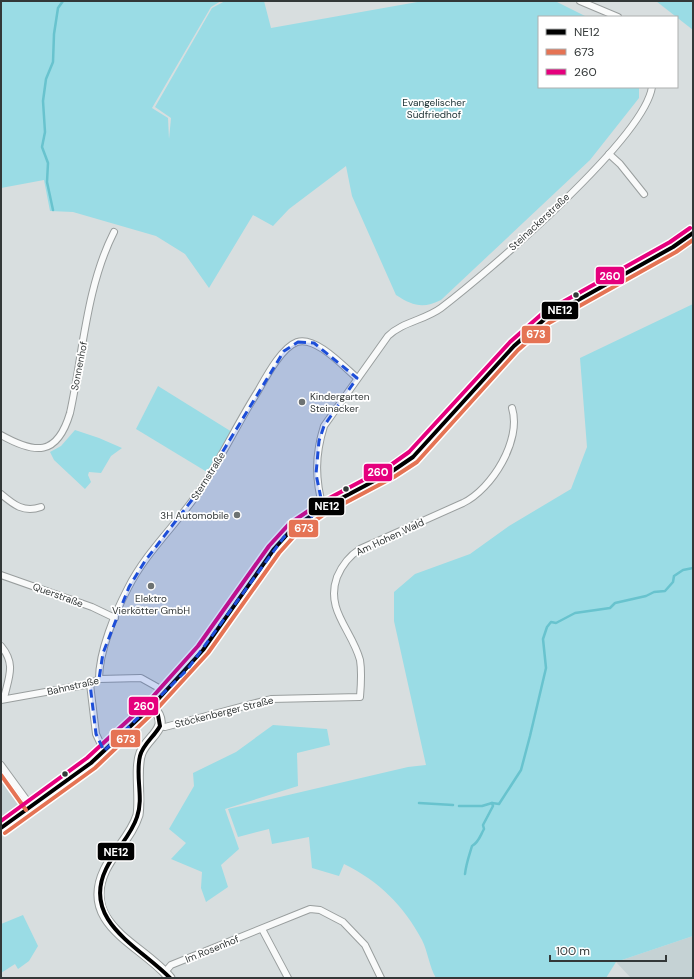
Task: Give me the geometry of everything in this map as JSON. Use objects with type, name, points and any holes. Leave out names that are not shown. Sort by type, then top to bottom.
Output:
[{"type":"main road","points":[[1,828],[104,751],[166,692],[203,650],[284,537],[293,528],[323,508],[391,472],[413,457],[514,346],[546,318],[673,247],[693,233]]},
{"type":"main road","points":[[152,706],[158,712],[160,726],[141,754],[140,801],[137,818],[105,869],[99,886],[99,895],[104,915],[113,928],[167,975]]},
{"type":"street","points":[[580,1],[616,16]]},
{"type":"street","name":"Steinackerstraße","points":[[323,508],[316,474],[320,442],[324,426],[357,378],[394,330],[425,317],[440,308],[517,243],[565,199],[609,154],[639,116],[647,103],[652,88]]},
{"type":"street","points":[[609,154],[625,169],[644,194]]},
{"type":"street","name":"Sonnenhof","points":[[1,435],[26,448],[40,448],[50,444],[62,432],[70,414],[95,285],[108,243],[114,232]]},
{"type":"street","name":"Sternstraße","points":[[99,679],[103,653],[115,618],[129,587],[144,560],[198,492],[248,407],[284,351],[292,344],[298,342],[314,343],[357,378]]},
{"type":"street","name":"Am Hohen Wald","points":[[360,697],[359,660],[339,618],[334,596],[335,582],[342,567],[351,556],[360,549],[463,503],[476,495],[488,482],[509,448],[513,434],[514,416],[512,408]]},
{"type":"street","points":[[1,494],[19,508],[27,510],[41,507]]},
{"type":"street","name":"Querstraße","points":[[1,575],[92,608],[115,618]]},
{"type":"street","points":[[1,646],[9,655],[11,663],[3,699]]},
{"type":"street","name":"Bahnstraße","points":[[3,699],[90,684],[99,679],[142,678],[166,692]]},
{"type":"street","points":[[90,684],[96,734],[104,751]]},
{"type":"street","name":"Stöckenberger Straße","points":[[160,726],[165,727],[271,699],[360,697]]},
{"type":"street","points":[[1,765],[31,806]]},
{"type":"street","name":"Im Rosenhof","points":[[167,975],[172,965],[310,909],[320,910],[343,922],[356,934],[372,957],[381,978]]},
{"type":"street","points":[[262,928],[288,978]]},
{"type":"highlighted area","points":[[298,342],[314,343],[357,378],[324,426],[319,441],[316,474],[323,508],[284,537],[187,670],[104,751],[96,734],[90,684],[99,679],[103,653],[129,587],[145,561],[198,492],[284,351]]},
{"type":"shaded area","points":[[1,769],[25,803],[1,821]]},
{"type":"shaded area","points":[[693,936],[693,978],[631,978],[616,962]]},
{"type":"green space","name":"Evangelischer Südfriedhof","points":[[1,1],[221,1],[211,7],[152,108],[168,118],[169,139],[171,118],[155,107],[212,8],[225,1],[264,1],[271,28],[423,1],[555,1],[585,16],[538,16],[538,88],[639,88],[639,98],[590,160],[441,300],[429,305],[413,304],[396,295],[352,196],[346,166],[289,209],[273,226],[253,215],[209,288],[185,254],[156,236],[73,212],[50,211],[44,180],[1,188]]},
{"type":"green space","points":[[656,1],[693,1],[693,30],[678,18],[678,16],[675,16]]},
{"type":"green space","points":[[693,304],[693,936],[616,962],[606,978],[436,978],[422,940],[407,916],[399,905],[368,878],[344,864],[339,876],[312,868],[309,837],[272,844],[269,829],[238,837],[228,809],[408,767],[426,765],[394,621],[394,592],[415,574],[470,554],[509,526],[571,489],[587,447],[580,358]]},
{"type":"green space","points":[[158,386],[232,432],[207,472],[136,429]]},
{"type":"green space","points":[[75,430],[122,448],[111,456],[101,473],[89,472],[88,475],[91,482],[85,489],[54,460],[50,452],[61,446]]},
{"type":"green space","points":[[273,725],[327,729],[330,745],[297,753],[298,786],[225,809],[239,849],[221,865],[228,887],[206,902],[201,888],[202,872],[171,859],[186,843],[169,829],[194,786],[193,773],[236,752]]},
{"type":"green space","points":[[23,915],[38,946],[29,961],[18,969],[15,964],[1,973],[1,924]]},
{"type":"waterway","points":[[53,210],[47,182],[48,163],[42,147],[45,132],[43,101],[46,79],[53,62],[54,34],[58,8],[63,1]]},
{"type":"waterway","points":[[459,806],[482,806],[492,803],[499,804],[521,770],[546,668],[543,639],[547,627],[551,622],[556,623],[575,613],[610,608],[615,603],[646,596],[654,592],[665,591],[673,582],[674,576],[683,570],[693,568]]},
{"type":"waterway","points":[[419,803],[453,805]]},
{"type":"waterway","points":[[465,874],[472,846],[478,841],[484,829],[483,825],[493,806],[492,803]]},
{"type":"transit line","name":"260","points":[[1,821],[87,758],[148,702],[198,646],[269,546],[289,524],[320,503],[388,467],[409,452],[510,342],[543,313],[670,242],[690,228]]},
{"type":"transit line","name":"NE12","points":[[1,828],[91,763],[152,706],[203,650],[274,549],[293,528],[323,508],[391,472],[413,457],[514,346],[546,318],[673,247],[693,233]]},
{"type":"transit line","name":"673","points":[[5,833],[95,768],[156,710],[208,653],[279,553],[297,533],[326,513],[394,477],[417,462],[518,350],[549,323],[676,252],[693,240]]},
{"type":"transit line","name":"NE12","points":[[153,708],[158,715],[160,726],[141,752],[138,771],[140,795],[139,810],[131,830],[106,869],[100,887],[101,904],[107,918],[117,931],[170,978]]},
{"type":"transit line","name":"673","points":[[1,775],[26,810]]},
{"type":"place","name":"Kindergarten Steinacker","points":[[302,402]]},
{"type":"place","name":"3H Automobile","points":[[237,515]]},
{"type":"place","name":"Elektro Vierkötter GmbH","points":[[151,586]]}]
